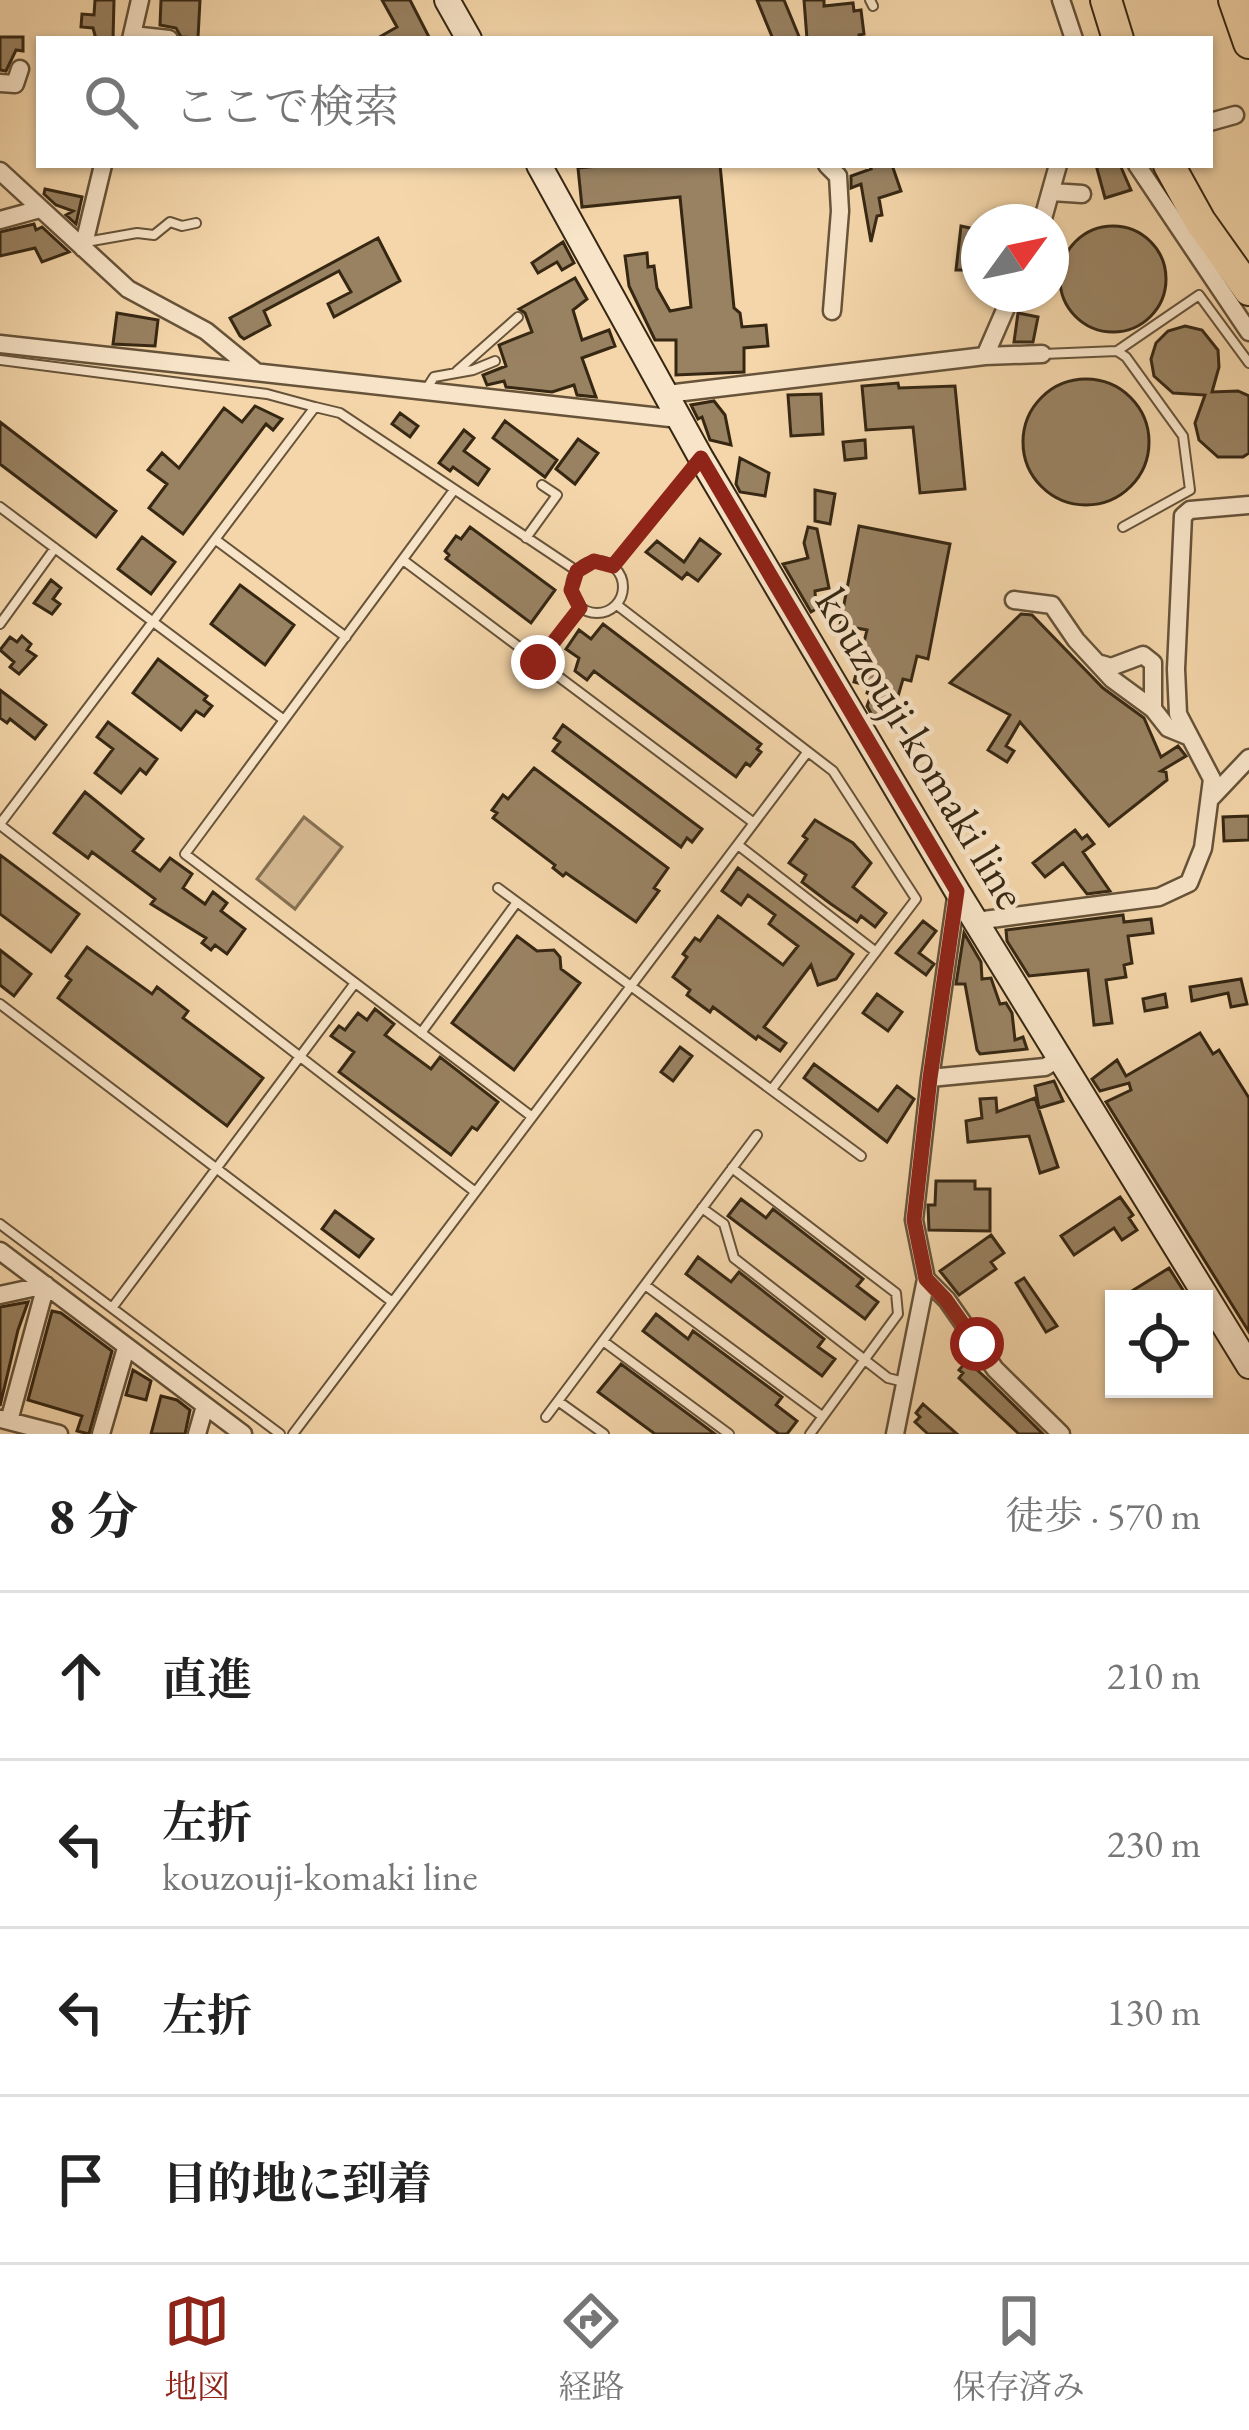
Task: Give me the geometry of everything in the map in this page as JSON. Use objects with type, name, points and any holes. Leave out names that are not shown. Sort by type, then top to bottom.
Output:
[{"type":"highway","points":[[1106,0],[1117,36]]},
{"type":"highway","points":[[1234,0],[1249,43]]},
{"type":"highway","points":[[1171,168],[1200,221],[1249,290]]},
{"type":"main road","points":[[447,0],[467,36]]},
{"type":"main road","name":"kouzouji-komaki line","points":[[541,168],[701,458],[957,891],[1249,1366]]},
{"type":"street","points":[[131,36],[140,0]]},
{"type":"street","points":[[1060,0],[1074,36]]},
{"type":"street","points":[[0,83],[15,83],[20,69]]},
{"type":"street","points":[[1213,121],[1235,115]]},
{"type":"street","points":[[83,245],[102,168]]},
{"type":"street","points":[[830,168],[838,176],[840,212],[832,311]]},
{"type":"street","points":[[1048,204],[1057,168]]},
{"type":"street","points":[[1138,168],[1249,332]]},
{"type":"street","points":[[0,171],[128,290],[206,331],[256,371]]},
{"type":"street","points":[[1052,192],[1082,194]]},
{"type":"street","points":[[0,220],[40,208]]},
{"type":"street","points":[[986,356],[1004,312]]},
{"type":"street","points":[[0,344],[679,419]]},
{"type":"street","points":[[667,394],[986,356],[1042,354]]},
{"type":"street","points":[[976,921],[1177,892],[1189,883],[1198,868],[1212,797],[1208,766],[1178,714],[1183,516],[1190,510],[1249,506]]},
{"type":"street","points":[[1014,600],[1052,605],[1076,640],[1130,694],[1154,709],[1168,728],[1191,737]]},
{"type":"street","points":[[1101,664],[1111,667],[1143,655],[1149,658],[1154,709]]},
{"type":"street","points":[[1212,797],[1249,758]]},
{"type":"street","points":[[895,1434],[926,1279],[914,1220],[957,891]]},
{"type":"street","points":[[930,1078],[1046,1067],[1060,1058]]},
{"type":"street","points":[[0,1251],[243,1434]]},
{"type":"street","points":[[926,1279],[995,1369],[1061,1434]]},
{"type":"street","points":[[0,1295],[46,1286]]},
{"type":"street","points":[[46,1286],[4,1420],[59,1434]]},
{"type":"street","points":[[101,1434],[126,1348]]},
{"type":"street","points":[[197,1434],[205,1406]]},
{"type":"lane","points":[[83,245],[137,232],[154,235],[170,222],[196,223]]},
{"type":"lane","points":[[1042,354],[1117,351],[1199,295],[1249,363]]},
{"type":"lane","points":[[458,371],[518,317]]},
{"type":"lane","points":[[1117,351],[1183,436],[1190,490],[1123,527]]},
{"type":"lane","points":[[0,360],[267,394],[340,413],[577,571]]},
{"type":"lane","points":[[427,389],[434,377],[495,362]]},
{"type":"lane","points":[[315,407],[0,825],[474,1191]]},
{"type":"lane","points":[[613,566],[701,458]]},
{"type":"lane","points":[[526,538],[557,495],[542,484]]},
{"type":"lane","points":[[454,490],[184,854],[531,1116]]},
{"type":"lane","points":[[0,507],[284,720]]},
{"type":"lane","points":[[216,540],[346,637]]},
{"type":"lane","points":[[0,623],[55,548]]},
{"type":"lane","points":[[403,560],[754,823]]},
{"type":"lane","points":[[594,561],[613,566],[624,584],[617,605],[599,614],[580,608],[571,590],[577,571],[594,561]]},
{"type":"lane","points":[[617,605],[833,771],[916,899],[772,1089]]},
{"type":"lane","points":[[538,662],[580,608]]},
{"type":"lane","points":[[293,1434],[806,754]]},
{"type":"lane","points":[[738,845],[876,952]]},
{"type":"lane","points":[[498,888],[861,1156]]},
{"type":"lane","points":[[421,1033],[517,902]]},
{"type":"lane","points":[[112,1308],[355,983]]},
{"type":"lane","points":[[0,1004],[391,1301]]},
{"type":"lane","points":[[547,1417],[757,1135]]},
{"type":"lane","points":[[733,1168],[896,1293],[898,1314],[810,1434]]},
{"type":"lane","points":[[703,1208],[724,1224],[734,1258],[888,1378],[905,1382]]},
{"type":"lane","points":[[0,1224],[280,1434]]},
{"type":"lane","points":[[645,1285],[823,1416]]},
{"type":"lane","points":[[603,1341],[729,1434]]},
{"type":"lane","points":[[558,1401],[604,1434]]},
{"type":"shaded area","points":[[304,817],[342,847],[295,909],[257,879]]},
{"type":"building","points":[[95,0],[114,0],[113,36],[95,36],[93,28],[81,27],[82,14],[94,15]]},
{"type":"building","points":[[161,0],[200,0],[198,36],[180,36],[176,28],[160,25]]},
{"type":"building","points":[[382,0],[410,0],[428,36],[381,36],[397,27]]},
{"type":"building","points":[[757,0],[784,0],[799,36],[772,36]]},
{"type":"building","points":[[804,0],[824,0],[824,6],[853,3],[854,11],[861,10],[864,34],[807,36]]},
{"type":"building","points":[[0,37],[23,37],[23,51],[16,50],[6,71],[0,70]]},
{"type":"building","points":[[578,168],[720,168],[734,308],[742,327],[766,325],[768,346],[744,348],[744,372],[676,375],[676,340],[655,340],[629,286],[625,256],[647,253],[648,267],[654,266],[657,288],[670,311],[691,307],[680,197],[582,207]]},
{"type":"building","points":[[893,168],[901,191],[879,198],[882,215],[877,216],[871,242],[861,184],[851,188],[851,176]]},
{"type":"building","points":[[1097,168],[1121,168],[1131,190],[1105,198]]},
{"type":"building","points":[[45,189],[82,197],[76,224],[66,215],[73,211],[56,205],[44,194]]},
{"type":"building","points":[[34,224],[69,252],[42,262],[35,248],[0,256],[0,232]]},
{"type":"building","points":[[961,226],[961,270],[956,270]]},
{"type":"building","points":[[1123,227],[1143,235],[1157,249],[1165,269],[1165,289],[1157,309],[1133,328],[1103,331],[1083,323],[1069,309],[1069,249],[1093,230]]},
{"type":"building","points":[[378,238],[400,281],[334,317],[328,304],[351,292],[339,271],[264,311],[270,325],[244,339],[240,336],[230,318]]},
{"type":"building","points":[[563,242],[574,263],[562,270],[557,262],[538,273],[532,263]]},
{"type":"building","points":[[575,278],[587,299],[573,310],[582,340],[609,330],[615,346],[582,358],[596,397],[577,395],[574,385],[552,392],[506,387],[504,381],[487,385],[483,375],[506,366],[499,345],[532,332],[519,309]]},
{"type":"building","points":[[117,313],[158,320],[155,346],[113,344]]},
{"type":"building","points":[[1018,313],[1038,317],[1033,342],[1014,342]]},
{"type":"building","points":[[1185,326],[1202,330],[1218,350],[1212,392],[1238,391],[1249,396],[1249,453],[1243,457],[1218,457],[1199,440],[1195,423],[1205,395],[1173,393],[1154,376],[1151,359],[1156,343],[1168,331]]},
{"type":"building","points":[[1086,379],[1110,383],[1131,397],[1145,418],[1149,442],[1145,466],[1131,487],[1110,501],[1086,505],[1062,501],[1041,487],[1027,466],[1023,442],[1027,418],[1041,397],[1062,383]]},
{"type":"building","points":[[898,383],[899,388],[955,386],[965,489],[920,493],[913,427],[866,430],[862,386]]},
{"type":"building","points":[[821,394],[823,434],[791,436],[788,395]]},
{"type":"building","points":[[714,401],[725,415],[731,445],[710,440],[702,417],[698,419],[691,405]]},
{"type":"building","points":[[255,406],[282,419],[273,430],[266,424],[183,534],[149,508],[167,484],[148,470],[162,453],[179,468],[224,408],[242,422]]},
{"type":"building","points":[[400,413],[418,426],[410,437],[392,424]]},
{"type":"building","points":[[505,421],[557,460],[545,477],[493,438]]},
{"type":"building","points":[[0,422],[116,511],[96,537],[0,464]]},
{"type":"building","points":[[464,430],[474,438],[464,451],[489,469],[478,485],[439,463]]},
{"type":"building","points":[[578,439],[598,453],[575,484],[556,469]]},
{"type":"building","points":[[865,440],[866,458],[845,460],[843,442]]},
{"type":"building","points":[[740,458],[769,473],[765,496],[740,492],[736,484]]},
{"type":"building","points":[[815,490],[835,494],[830,524],[815,521]]},
{"type":"building","points":[[859,526],[950,544],[928,659],[917,656],[911,681],[903,679],[892,717],[886,715],[884,720],[872,715],[867,706],[869,686],[854,682],[867,630],[840,625]]},
{"type":"building","points":[[470,527],[555,590],[531,623],[446,559],[445,551],[456,536],[461,539]]},
{"type":"building","points":[[808,527],[817,529],[829,588],[815,591],[816,609],[811,612],[783,564],[808,558],[804,543]]},
{"type":"building","points":[[142,537],[175,562],[151,594],[118,569]]},
{"type":"building","points":[[700,539],[720,554],[698,581],[687,573],[682,579],[646,552],[657,541],[684,562]]},
{"type":"building","points":[[51,580],[61,588],[53,599],[60,604],[52,614],[34,603]]},
{"type":"building","points":[[240,585],[294,625],[265,665],[211,624]]},
{"type":"building","points":[[1021,614],[1032,615],[1103,688],[1144,718],[1161,757],[1178,746],[1186,756],[1161,771],[1166,772],[1167,780],[1109,826],[1020,722],[1006,746],[1014,751],[1007,762],[988,750],[1010,715],[950,683]]},
{"type":"building","points":[[603,624],[761,744],[750,766],[746,763],[736,777],[594,671],[587,680],[575,671],[579,658],[566,649],[579,630],[591,639]]},
{"type":"building","points":[[22,636],[31,644],[27,650],[36,656],[19,674],[0,650],[10,637],[17,642]]},
{"type":"building","points":[[158,659],[207,696],[204,700],[212,706],[204,716],[196,711],[181,730],[133,693]]},
{"type":"building","points":[[0,690],[46,725],[35,739],[10,719],[7,723],[0,718]]},
{"type":"building","points":[[108,722],[157,759],[146,774],[140,769],[121,793],[95,773],[113,749],[97,737]]},
{"type":"building","points":[[563,725],[702,829],[692,842],[687,838],[681,847],[553,751],[560,742],[554,738]]},
{"type":"building","points":[[534,768],[668,868],[654,888],[659,891],[636,922],[566,873],[563,876],[493,818],[497,813],[492,810],[503,795],[508,799]]},
{"type":"building","points":[[85,792],[143,839],[133,851],[160,871],[170,858],[192,874],[183,888],[205,904],[213,892],[227,903],[221,911],[245,929],[227,954],[215,945],[211,950],[202,943],[206,938],[151,904],[155,899],[92,852],[88,858],[54,833]]},
{"type":"building","points":[[1249,816],[1249,840],[1224,841],[1223,817]]},
{"type":"building","points":[[815,820],[853,843],[871,863],[853,887],[886,913],[875,927],[861,916],[857,922],[831,904],[802,882],[806,875],[789,863]]},
{"type":"building","points":[[1075,830],[1094,844],[1083,852],[1110,891],[1087,894],[1063,863],[1045,877],[1033,863]]},
{"type":"building","points":[[0,855],[79,914],[51,952],[0,914]]},
{"type":"building","points":[[738,868],[853,954],[836,979],[818,985],[811,965],[764,1027],[786,1043],[780,1051],[713,1007],[710,1012],[673,977],[687,957],[683,954],[695,938],[700,941],[718,916],[783,965],[798,946],[769,924],[775,915],[748,895],[741,905],[722,891]]},
{"type":"building","points":[[1123,915],[1124,922],[1151,919],[1153,933],[1128,936],[1132,963],[1124,965],[1126,977],[1106,980],[1112,1023],[1094,1025],[1088,970],[1029,976],[1007,941],[1006,930]]},
{"type":"building","points":[[923,921],[936,931],[919,953],[934,964],[926,975],[896,953]]},
{"type":"building","points":[[964,933],[981,962],[982,979],[991,978],[1000,1004],[1006,1003],[1012,1013],[1015,1040],[1023,1037],[1027,1049],[980,1054],[977,1050],[965,984],[956,984]]},
{"type":"building","points":[[517,936],[537,951],[554,950],[561,969],[580,983],[514,1070],[452,1023]]},
{"type":"building","points":[[87,947],[152,994],[157,987],[188,1011],[183,1018],[263,1078],[227,1126],[58,998],[71,980],[66,976]]},
{"type":"building","points":[[0,950],[31,974],[14,996],[0,985]]},
{"type":"building","points":[[1241,979],[1247,1004],[1231,1007],[1228,993],[1192,1001],[1190,987]]},
{"type":"building","points":[[877,994],[902,1012],[888,1031],[863,1013]]},
{"type":"building","points":[[1165,994],[1167,1007],[1145,1011],[1143,999]]},
{"type":"building","points":[[375,1009],[394,1024],[385,1035],[431,1069],[440,1057],[498,1102],[451,1155],[339,1072],[354,1052],[331,1036],[339,1026],[345,1030],[358,1013],[367,1020]]},
{"type":"building","points":[[1200,1033],[1213,1054],[1219,1050],[1249,1098],[1249,1332],[1106,1102],[1131,1090],[1129,1083],[1100,1091],[1092,1079],[1117,1060],[1126,1076]]},
{"type":"building","points":[[680,1047],[692,1056],[673,1081],[661,1072]]},
{"type":"building","points":[[814,1064],[878,1111],[897,1086],[914,1099],[887,1142],[804,1078]]},
{"type":"building","points":[[1054,1081],[1063,1101],[1039,1108],[1035,1086]]},
{"type":"building","points":[[996,1098],[997,1112],[1035,1098],[1058,1167],[1040,1173],[1029,1136],[968,1142],[966,1121],[982,1118],[980,1099]]},
{"type":"building","points":[[936,1181],[975,1181],[975,1189],[990,1189],[990,1231],[929,1230],[928,1205],[935,1205]]},
{"type":"building","points":[[1120,1197],[1137,1230],[1122,1240],[1114,1228],[1074,1255],[1061,1236]]},
{"type":"building","points":[[741,1199],[766,1218],[773,1209],[863,1279],[857,1286],[878,1302],[865,1319],[728,1216]]},
{"type":"building","points":[[335,1211],[373,1239],[359,1257],[322,1229]]},
{"type":"building","points":[[991,1235],[1004,1253],[991,1262],[996,1269],[959,1295],[940,1271]]},
{"type":"building","points":[[698,1257],[731,1282],[739,1272],[824,1339],[818,1347],[835,1359],[822,1376],[686,1274]]},
{"type":"building","points":[[1169,1268],[1183,1290],[1134,1290]]},
{"type":"building","points":[[1024,1278],[1057,1326],[1046,1332],[1016,1283]]},
{"type":"building","points":[[28,1302],[18,1330],[0,1406],[0,1307]]},
{"type":"building","points":[[52,1311],[112,1351],[89,1434],[77,1431],[82,1416],[28,1400]]},
{"type":"building","points":[[656,1314],[688,1339],[693,1331],[782,1397],[776,1405],[797,1421],[787,1434],[779,1434],[643,1331]]},
{"type":"building","points":[[967,1361],[1043,1434],[1019,1434],[959,1378]]},
{"type":"building","points":[[621,1364],[715,1434],[655,1434],[598,1392]]},
{"type":"building","points":[[133,1370],[151,1381],[146,1400],[126,1395]]},
{"type":"building","points":[[161,1396],[190,1410],[185,1434],[151,1434]]},
{"type":"building","points":[[923,1404],[957,1434],[928,1434],[915,1422]]},
{"type":"route","points":[[538,662],[580,608],[571,590],[577,571],[594,561],[613,566],[701,458],[957,891],[914,1220],[926,1279],[977,1344]]}]
